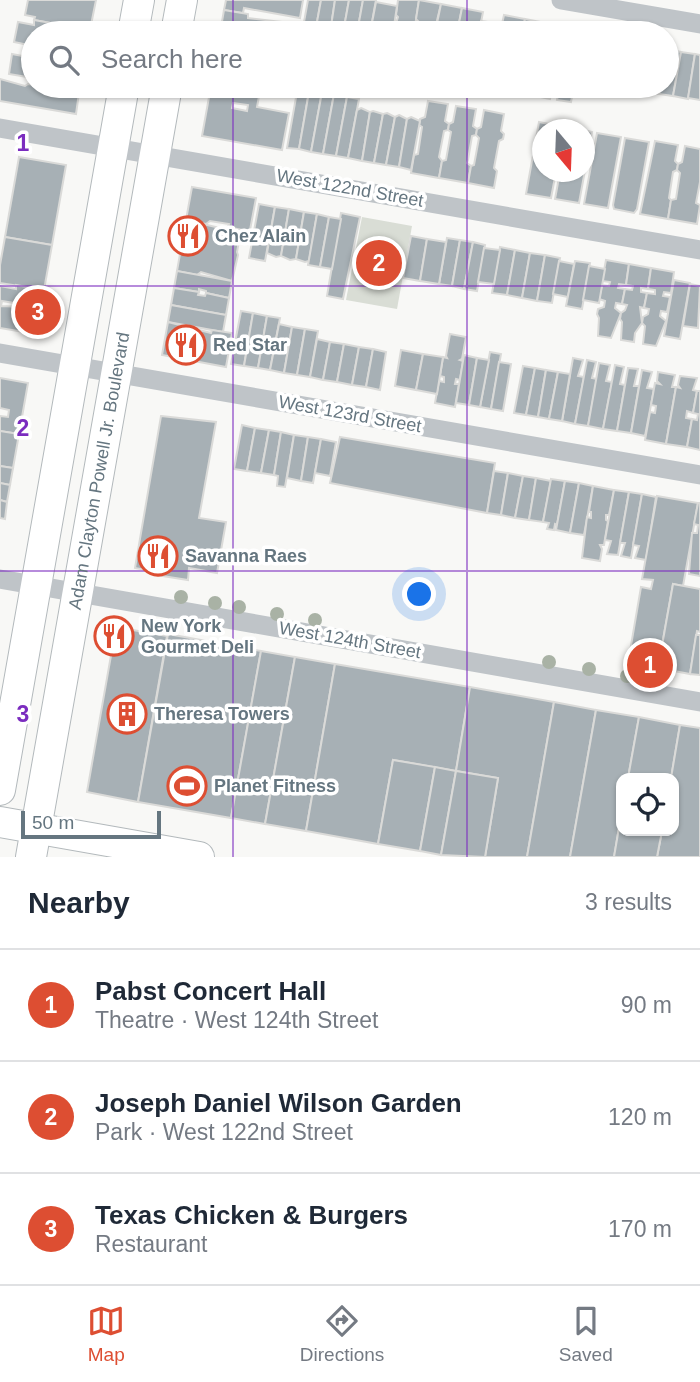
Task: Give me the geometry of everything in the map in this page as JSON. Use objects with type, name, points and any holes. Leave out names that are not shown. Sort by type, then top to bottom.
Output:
[{"type":"main road","points":[[135,21],[139,0]]},
{"type":"main road","points":[[178,21],[182,0]]},
{"type":"main road","points":[[0,790],[122,98]]},
{"type":"main road","name":"Adam Clayton Powell Jr. Boulevard","points":[[33,843],[165,98]]},
{"type":"main road","points":[[0,822],[33,843],[199,857]]},
{"type":"street","points":[[561,0],[700,24]]},
{"type":"street","name":"West 122nd Street","points":[[0,128],[700,250]]},
{"type":"street","name":"West 123rd Street","points":[[0,353],[700,475]]},
{"type":"street","name":"West 124th Street","points":[[0,579],[700,702]]},
{"type":"shaded area","points":[[362,217],[412,226],[397,309],[346,300]]},
{"type":"building","points":[[28,0],[96,0],[92,21],[40,21],[25,15]]},
{"type":"building","points":[[226,0],[303,0],[300,18],[244,8],[243,13],[224,10]]},
{"type":"building","points":[[308,0],[321,0],[317,21],[304,21]]},
{"type":"building","points":[[321,0],[335,0],[332,21],[317,21]]},
{"type":"building","points":[[335,0],[349,0],[345,21],[332,21]]},
{"type":"building","points":[[349,0],[363,0],[359,21],[345,21]]},
{"type":"building","points":[[363,0],[376,0],[372,21],[359,21]]},
{"type":"building","points":[[398,0],[419,0],[416,21],[397,21]]},
{"type":"building","points":[[419,0],[441,4],[437,21],[416,19]]},
{"type":"building","points":[[376,2],[397,6],[395,21],[372,21]]},
{"type":"building","points":[[441,4],[462,8],[459,21],[437,21]]},
{"type":"building","points":[[462,8],[483,12],[481,21],[459,21]]},
{"type":"building","points":[[224,10],[248,14],[248,18],[274,21],[222,21]]},
{"type":"building","points":[[504,15],[525,19],[525,21],[503,21]]},
{"type":"building","points":[[18,22],[21,23],[21,43],[14,42]]},
{"type":"building","points":[[681,52],[695,54],[688,99],[679,97]]},
{"type":"building","points":[[12,54],[21,56],[21,76],[9,74]]},
{"type":"building","points":[[695,54],[700,55],[700,100],[688,98]]},
{"type":"building","points":[[0,79],[21,85],[21,98],[78,98],[76,114],[0,101]]},
{"type":"building","points":[[209,98],[259,98],[257,107],[289,113],[282,150],[202,136]],"holes":[[[233,103],[248,105],[247,111],[232,108]]]},
{"type":"building","points":[[296,98],[308,98],[299,149],[287,148]]},
{"type":"building","points":[[308,98],[321,98],[311,152],[299,149]]},
{"type":"building","points":[[321,98],[333,98],[323,154],[311,152]]},
{"type":"building","points":[[333,98],[347,98],[336,156],[323,154]]},
{"type":"building","points":[[347,98],[359,99],[348,158],[336,156]]},
{"type":"building","points":[[557,98],[572,98],[571,102]]},
{"type":"building","points":[[428,101],[448,104],[445,121],[449,124],[448,130],[444,131],[439,157],[442,161],[439,178],[411,173],[414,155],[418,154],[422,127],[419,125],[420,119],[425,117]]},
{"type":"building","points":[[456,106],[476,109],[473,126],[477,129],[476,135],[472,136],[467,163],[471,166],[468,183],[439,178],[442,161],[446,160],[451,132],[448,130],[449,124],[453,122]]},
{"type":"building","points":[[361,108],[370,112],[362,161],[348,158],[357,110]]},
{"type":"building","points":[[484,110],[504,114],[501,131],[504,134],[499,141],[494,168],[497,171],[494,188],[468,183],[479,138],[476,135],[477,129],[481,127]]},
{"type":"building","points":[[370,112],[383,114],[374,163],[362,161]]},
{"type":"building","points":[[383,114],[395,117],[386,165],[374,163]]},
{"type":"building","points":[[399,115],[407,119],[399,167],[386,165],[395,117]]},
{"type":"building","points":[[411,117],[420,121],[411,170],[399,167],[407,119]]},
{"type":"building","points":[[597,133],[621,137],[608,208],[584,204],[588,182],[595,182]]},
{"type":"building","points":[[625,138],[649,142],[637,209],[634,213],[614,209],[613,205]]},
{"type":"building","points":[[655,141],[678,145],[675,161],[678,164],[677,170],[673,172],[668,219],[640,214]]},
{"type":"building","points":[[685,146],[700,149],[700,182],[696,203],[700,205],[697,224],[668,219],[671,200],[676,199],[680,173],[677,170],[678,164],[682,162]]},
{"type":"building","points":[[19,157],[66,165],[52,245],[5,237]]},
{"type":"building","points":[[532,161],[532,182],[554,182],[551,198],[526,194]]},
{"type":"building","points":[[558,182],[583,182],[579,203],[555,199]]},
{"type":"building","points":[[192,187],[256,198],[251,232],[228,227],[229,224],[210,221],[206,224],[186,220]]},
{"type":"building","points":[[259,204],[275,207],[265,261],[249,258]]},
{"type":"building","points":[[275,207],[289,209],[281,256],[276,257],[267,253]]},
{"type":"building","points":[[289,209],[304,212],[296,259],[290,260],[281,256]]},
{"type":"building","points":[[304,212],[317,214],[309,261],[305,262],[296,259]]},
{"type":"building","points":[[341,213],[360,217],[343,299],[327,296]]},
{"type":"building","points":[[317,214],[329,217],[320,267],[308,265]]},
{"type":"building","points":[[329,217],[341,219],[332,269],[320,267]]},
{"type":"building","points":[[186,220],[241,230],[232,281],[201,272],[197,275],[177,271]]},
{"type":"building","points":[[411,236],[427,239],[420,281],[403,278]]},
{"type":"building","points":[[5,237],[52,245],[44,290],[0,283]]},
{"type":"building","points":[[447,238],[460,240],[452,286],[439,284]]},
{"type":"building","points":[[427,239],[446,242],[439,284],[420,281]]},
{"type":"building","points":[[460,240],[473,242],[464,289],[452,286]]},
{"type":"building","points":[[473,242],[485,245],[477,291],[464,289]]},
{"type":"building","points":[[500,247],[515,250],[507,295],[492,293]]},
{"type":"building","points":[[484,248],[500,250],[494,284],[478,282]]},
{"type":"building","points":[[515,250],[530,253],[522,298],[507,295]]},
{"type":"building","points":[[530,253],[545,255],[537,301],[522,298]]},
{"type":"building","points":[[545,255],[560,258],[552,303],[537,301]]},
{"type":"building","points":[[606,260],[629,264],[626,285],[619,284],[618,288],[625,289],[622,304],[616,303],[615,308],[621,313],[611,338],[598,336],[598,309],[604,307],[605,301],[599,299],[602,285],[609,286],[610,282],[602,281]]},
{"type":"building","points":[[559,261],[574,264],[568,297],[553,294]]},
{"type":"building","points":[[575,261],[590,263],[582,309],[566,306]]},
{"type":"building","points":[[629,264],[651,268],[648,289],[641,288],[641,292],[647,293],[644,308],[640,307],[642,323],[635,333],[634,342],[621,340],[621,313],[627,305],[622,304],[625,289],[632,290],[633,286],[626,285]]},
{"type":"building","points":[[589,266],[605,269],[599,303],[583,300]]},
{"type":"building","points":[[651,268],[674,272],[671,293],[664,292],[663,296],[670,297],[667,312],[661,311],[660,316],[666,321],[656,346],[643,344],[643,317],[648,314],[649,309],[644,308],[647,293],[655,294],[655,290],[648,289]]},
{"type":"building","points":[[177,271],[232,281],[229,298],[199,289],[199,292],[174,288]]},
{"type":"building","points":[[674,280],[690,283],[680,339],[664,336]]},
{"type":"building","points":[[690,284],[700,286],[698,328],[683,326]]},
{"type":"building","points":[[16,285],[44,290],[36,334],[0,328],[0,286],[16,289]],"holes":[[[2,301],[20,304],[22,307],[1,306]]]},
{"type":"building","points":[[174,288],[199,292],[198,295],[205,296],[206,293],[229,298],[226,315],[171,305]]},
{"type":"building","points":[[171,305],[226,315],[223,332],[168,322]]},
{"type":"building","points":[[241,311],[253,313],[244,366],[231,364]]},
{"type":"building","points":[[253,313],[267,316],[258,368],[244,366]]},
{"type":"building","points":[[267,316],[280,318],[270,370],[258,368]]},
{"type":"building","points":[[168,322],[211,333],[212,330],[232,333],[226,367],[162,355]]},
{"type":"building","points":[[279,324],[292,327],[284,373],[270,370]]},
{"type":"building","points":[[292,327],[305,329],[297,375],[284,373]]},
{"type":"building","points":[[305,329],[318,331],[310,377],[297,375]]},
{"type":"building","points":[[450,334],[466,337],[460,360],[463,361],[460,380],[456,379],[455,384],[459,384],[455,407],[435,403],[439,381],[444,382],[444,377],[440,376],[443,357],[447,358]]},
{"type":"building","points":[[317,339],[330,342],[323,380],[310,377]]},
{"type":"building","points":[[330,342],[344,344],[337,382],[323,380]]},
{"type":"building","points":[[344,344],[359,347],[352,385],[337,382]]},
{"type":"building","points":[[359,347],[373,349],[366,387],[352,385]]},
{"type":"building","points":[[373,349],[386,352],[380,390],[366,387]]},
{"type":"building","points":[[401,350],[423,354],[416,390],[395,386]]},
{"type":"building","points":[[490,352],[501,354],[491,409],[480,407]]},
{"type":"building","points":[[423,354],[443,357],[437,394],[416,390]]},
{"type":"building","points":[[464,355],[477,358],[469,405],[456,403]]},
{"type":"building","points":[[477,358],[489,360],[480,407],[469,405]]},
{"type":"building","points":[[573,358],[583,360],[578,376],[584,377],[575,424],[562,421]]},
{"type":"building","points":[[587,360],[596,362],[592,378],[597,379],[588,426],[575,424]]},
{"type":"building","points":[[499,362],[511,364],[503,411],[491,409]]},
{"type":"building","points":[[599,363],[610,365],[606,381],[612,382],[603,429],[588,426]]},
{"type":"building","points":[[615,365],[624,367],[620,384],[625,385],[617,431],[603,429]]},
{"type":"building","points":[[523,366],[535,368],[526,415],[514,413]]},
{"type":"building","points":[[535,368],[546,370],[538,417],[526,415]]},
{"type":"building","points":[[628,368],[638,369],[634,386],[639,386],[631,433],[617,431]]},
{"type":"building","points":[[546,370],[558,372],[549,419],[538,417]]},
{"type":"building","points":[[642,370],[652,372],[647,388],[654,389],[645,436],[631,433]]},
{"type":"building","points":[[558,372],[570,374],[562,421],[549,419]]},
{"type":"building","points":[[658,372],[675,375],[672,387],[676,387],[666,444],[645,440],[650,412],[655,413],[656,406],[651,405],[655,383],[660,384],[657,381]]},
{"type":"building","points":[[680,376],[697,378],[693,390],[697,391],[693,413],[687,411],[686,418],[692,419],[687,447],[666,444],[676,387],[680,388]]},
{"type":"building","points":[[0,378],[28,383],[19,434],[0,431],[0,416],[8,417],[9,410],[0,408]]},
{"type":"building","points":[[697,391],[700,391],[700,450],[687,447],[692,419],[697,420],[698,414],[693,413]]},
{"type":"building","points":[[161,416],[216,422],[199,518],[226,522],[217,573],[189,568],[188,580],[156,575],[157,572],[135,568]]},
{"type":"building","points":[[242,425],[255,428],[247,471],[234,469]]},
{"type":"building","points":[[255,428],[269,430],[261,473],[247,471]]},
{"type":"building","points":[[269,430],[281,432],[274,475],[261,473]]},
{"type":"building","points":[[0,431],[19,434],[13,468],[0,466]]},
{"type":"building","points":[[281,432],[294,435],[285,487],[277,486],[278,476],[274,475]]},
{"type":"building","points":[[294,435],[308,437],[301,481],[287,478]]},
{"type":"building","points":[[308,437],[321,439],[313,483],[301,481]]},
{"type":"building","points":[[340,437],[495,463],[487,513],[330,483]]},
{"type":"building","points":[[321,439],[336,442],[330,476],[315,473]]},
{"type":"building","points":[[0,466],[13,468],[10,485],[0,483]]},
{"type":"building","points":[[494,471],[508,473],[501,515],[487,513]]},
{"type":"building","points":[[508,473],[523,476],[515,518],[501,515]]},
{"type":"building","points":[[523,476],[536,478],[529,520],[515,518]]},
{"type":"building","points":[[536,478],[551,481],[543,522],[529,520]]},
{"type":"building","points":[[551,479],[565,481],[554,530],[547,529],[549,523],[543,522]]},
{"type":"building","points":[[565,481],[579,483],[570,533],[556,530]]},
{"type":"building","points":[[0,483],[10,485],[7,502],[0,500]]},
{"type":"building","points":[[579,483],[593,486],[584,535],[570,533]]},
{"type":"building","points":[[593,486],[614,490],[609,515],[606,515],[608,521],[604,545],[600,545],[600,561],[582,558],[587,517],[591,518],[589,512]]},
{"type":"building","points":[[614,490],[629,492],[618,555],[607,554],[611,541],[605,540]]},
{"type":"building","points":[[629,492],[642,494],[631,558],[621,556],[625,543],[620,543]]},
{"type":"building","points":[[642,494],[656,497],[646,560],[635,558],[639,546],[633,545]]},
{"type":"building","points":[[657,496],[698,503],[683,586],[673,584],[658,668],[628,663],[641,587],[651,589],[653,580],[642,579]]},
{"type":"building","points":[[0,500],[7,502],[5,519],[0,518]]},
{"type":"building","points":[[698,503],[700,576],[689,574],[692,533],[697,533],[698,525],[694,524]]},
{"type":"building","points":[[673,584],[700,589],[700,632],[697,631],[690,674],[658,668]]},
{"type":"building","name":"Theresa Towers","points":[[116,627],[167,636],[138,802],[87,792]]},
{"type":"building","points":[[168,634],[261,651],[231,818],[138,802]]},
{"type":"building","points":[[696,635],[700,635],[700,675],[690,674]]},
{"type":"building","points":[[261,651],[295,657],[265,824],[231,818]]},
{"type":"building","points":[[295,657],[335,664],[306,831],[265,824]]},
{"type":"building","points":[[335,664],[470,687],[456,771],[393,760],[378,844],[306,831]]},
{"type":"building","points":[[470,687],[554,702],[527,857],[485,857],[498,778],[456,771]]},
{"type":"building","points":[[554,702],[596,710],[570,857],[527,857]]},
{"type":"building","points":[[596,710],[639,717],[629,773],[616,773],[618,836],[614,857],[570,857]]},
{"type":"building","points":[[639,717],[680,725],[672,773],[629,773]]},
{"type":"building","points":[[680,725],[700,728],[700,857],[657,857],[661,836],[679,836],[679,773],[672,773]]},
{"type":"building","points":[[393,760],[435,767],[420,851],[378,844]]},
{"type":"building","points":[[435,767],[456,771],[441,855],[420,851]]},
{"type":"building","points":[[456,771],[498,778],[485,857],[441,855]]},
{"type":"building","points":[[618,836],[661,836],[657,857],[614,857]]},
{"type":"place","name":"Chez Alain","points":[[188,236]]},
{"type":"place","name":"Joseph Daniel Wilson Garden","points":[[379,263]]},
{"type":"place","name":"Texas Chicken & Burgers","points":[[38,312]]},
{"type":"place","name":"Red Star","points":[[186,345]]},
{"type":"place","name":"Savanna Raes","points":[[158,556]]},
{"type":"place","name":"New York Gourmet Deli","points":[[114,636]]},
{"type":"place","name":"Pabst Concert Hall","points":[[650,665]]},
{"type":"place","name":"Theresa Towers","points":[[127,714]]},
{"type":"place","name":"Planet Fitness","points":[[187,786]]}]
